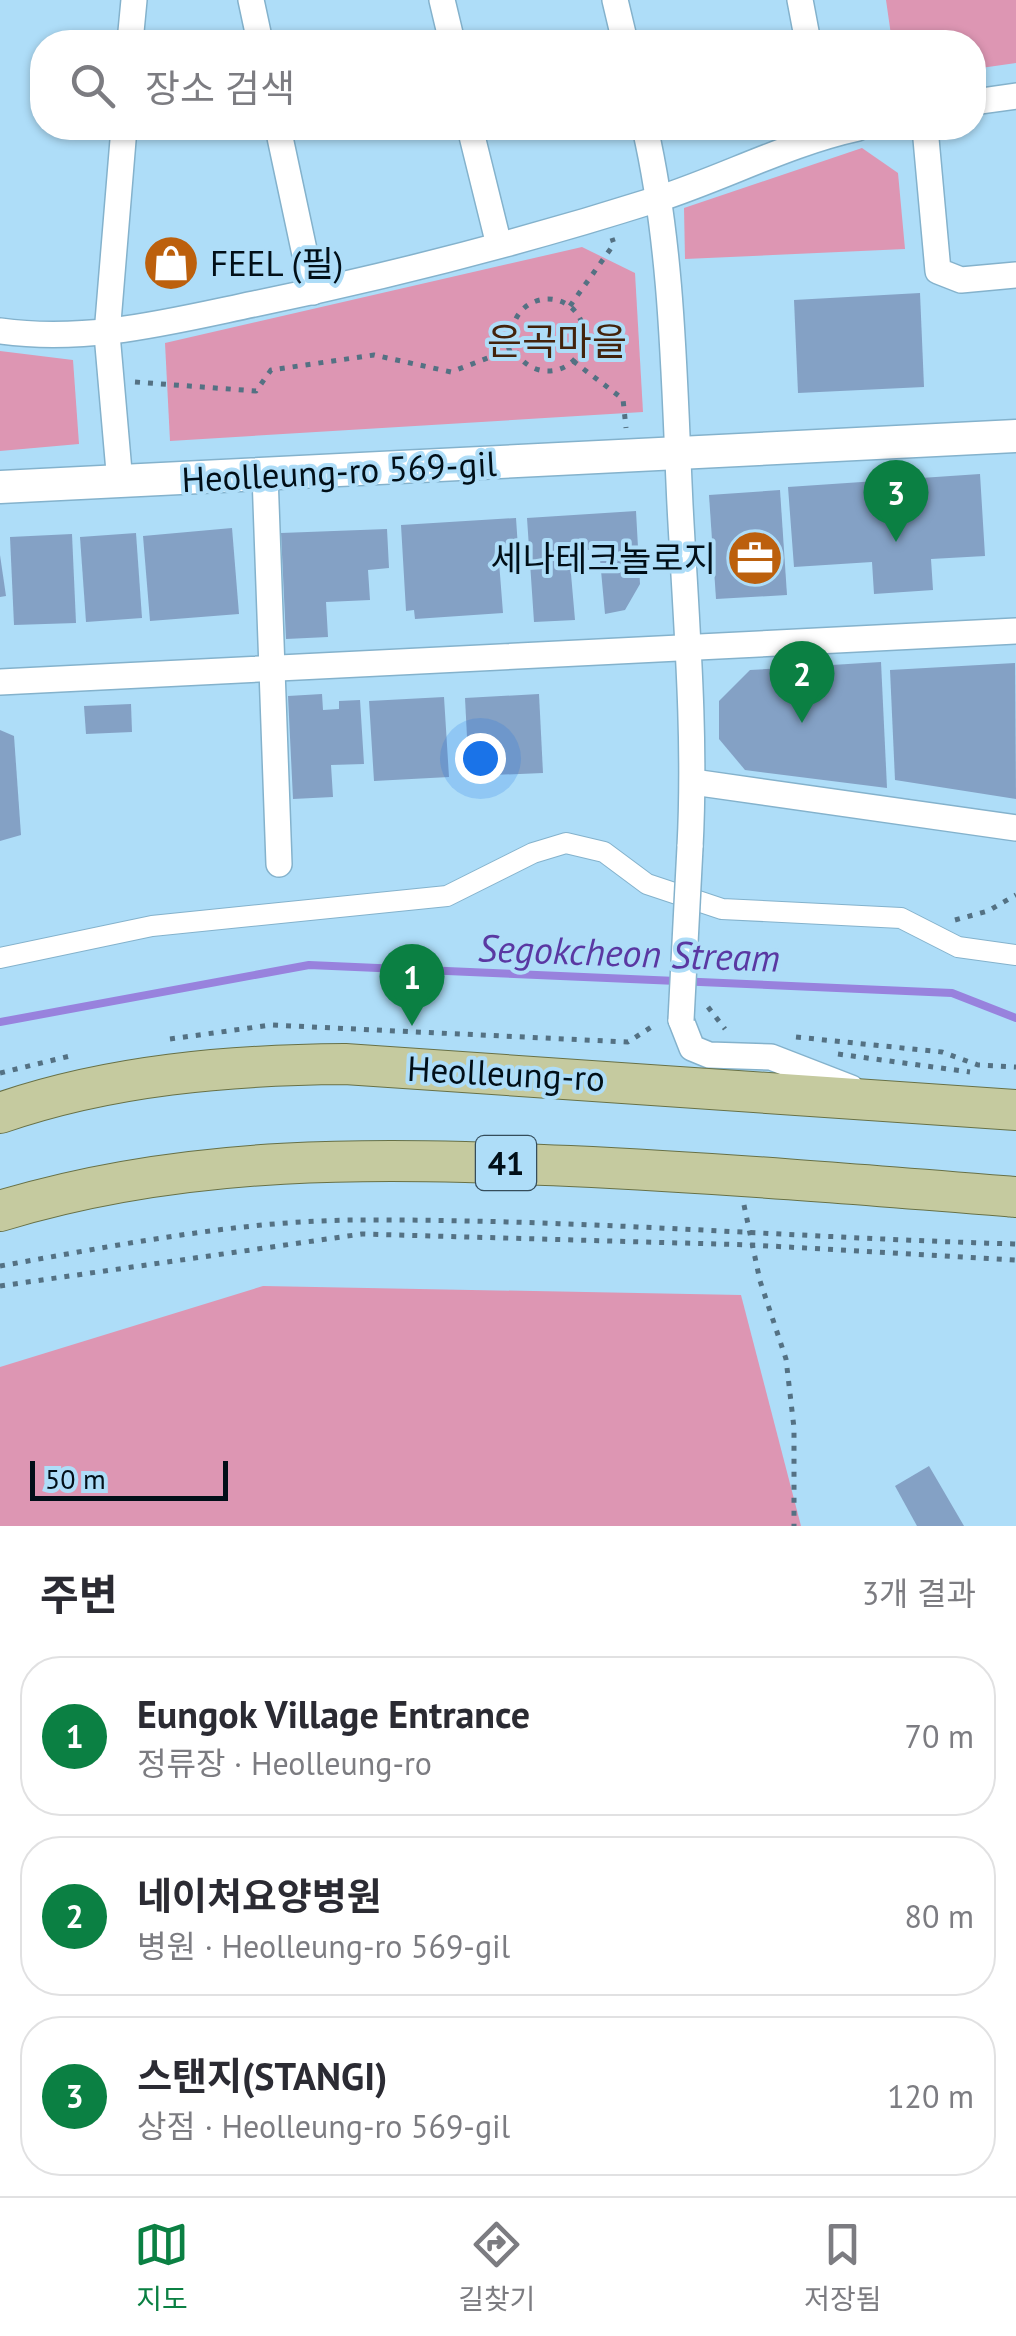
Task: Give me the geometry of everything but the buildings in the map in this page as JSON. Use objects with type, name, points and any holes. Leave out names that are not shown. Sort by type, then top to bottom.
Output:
[{"type":"main road","name":"Heolleung-ro","points":[[0,1113],[36,1100],[141,1079],[242,1065],[450,1068],[1011,1109]]},
{"type":"main road","name":"41","points":[[0,1211],[128,1180],[233,1164],[333,1158],[739,1174],[1016,1197]]},
{"type":"street","points":[[131,30],[134,0]]},
{"type":"street","points":[[250,0],[257,30]]},
{"type":"street","points":[[442,0],[449,30]]},
{"type":"street","points":[[615,0],[622,30]]},
{"type":"street","points":[[800,0],[806,30]]},
{"type":"street","points":[[986,100],[1016,96]]},
{"type":"street","points":[[120,484],[107,334],[123,140]]},
{"type":"street","points":[[281,140],[313,292]]},
{"type":"street","points":[[473,140],[499,245]]},
{"type":"street","points":[[647,140],[661,198],[694,782],[681,1020],[692,1048],[709,1056],[771,1057],[874,1097]]},
{"type":"street","points":[[0,331],[48,337],[107,334],[313,292],[499,245],[661,198],[804,140]]},
{"type":"street","points":[[926,140],[938,272],[961,280],[1016,276]]},
{"type":"street","name":"Heolleung-ro 569-gil","points":[[0,487],[120,484],[1016,436]]},
{"type":"street","points":[[265,476],[280,864]]},
{"type":"street","points":[[0,682],[1016,631]]},
{"type":"street","points":[[694,782],[1016,828]]},
{"type":"street","points":[[0,958],[152,926],[447,896],[533,853],[566,843],[604,852],[648,884],[722,909],[901,918],[958,947],[1016,955]]},
{"type":"path","points":[[570,306],[614,244],[608,213]]},
{"type":"path","points":[[546,298],[570,306],[583,326],[584,339],[573,361],[551,370],[528,366],[514,348],[512,325],[525,306],[546,298]]},
{"type":"path","points":[[112,383],[158,382],[256,391],[271,370],[374,355],[451,372],[514,348]]},
{"type":"path","points":[[573,361],[623,399],[630,454]]},
{"type":"path","points":[[901,918],[956,920],[988,912],[1016,895]]},
{"type":"path","points":[[704,1000],[722,1029],[736,1030]]},
{"type":"path","points":[[784,1036],[942,1052],[978,1066],[1016,1068]]},
{"type":"path","points":[[739,1174],[748,1230],[786,1359],[794,1428],[794,1526]]},
{"type":"path","points":[[0,1266],[156,1238],[358,1220],[748,1230],[1016,1244]]},
{"type":"path","points":[[0,1286],[362,1234],[752,1245],[1016,1260]]},
{"type":"shaded area","points":[[886,0],[1016,0],[1016,63],[986,67],[986,30],[890,30]]},
{"type":"shaded area","points":[[862,148],[898,173],[905,249],[685,259],[684,208]]},
{"type":"shaded area","points":[[582,247],[635,273],[643,412],[170,441],[165,343]]},
{"type":"shaded area","points":[[0,351],[73,360],[79,444],[0,451]]},
{"type":"shaded area","points":[[263,1286],[741,1295],[801,1526],[0,1526],[0,1367]]},
{"type":"waterway","name":"Segokcheon Stream","points":[[0,1022],[309,965],[952,993],[1016,1018]]},
{"type":"place","name":"FEEL (필)","points":[[171,263]]},
{"type":"place","name":"스탠지(STANGI)","points":[[896,542]]},
{"type":"place","name":"세나테크놀로지","points":[[755,558]]},
{"type":"place","name":"네이처요양병원","points":[[802,723]]},
{"type":"place","name":"Eungok Village Entrance","points":[[412,1026]]},
{"type":"district","name":"은곡마을","points":[[557,340]]}]
